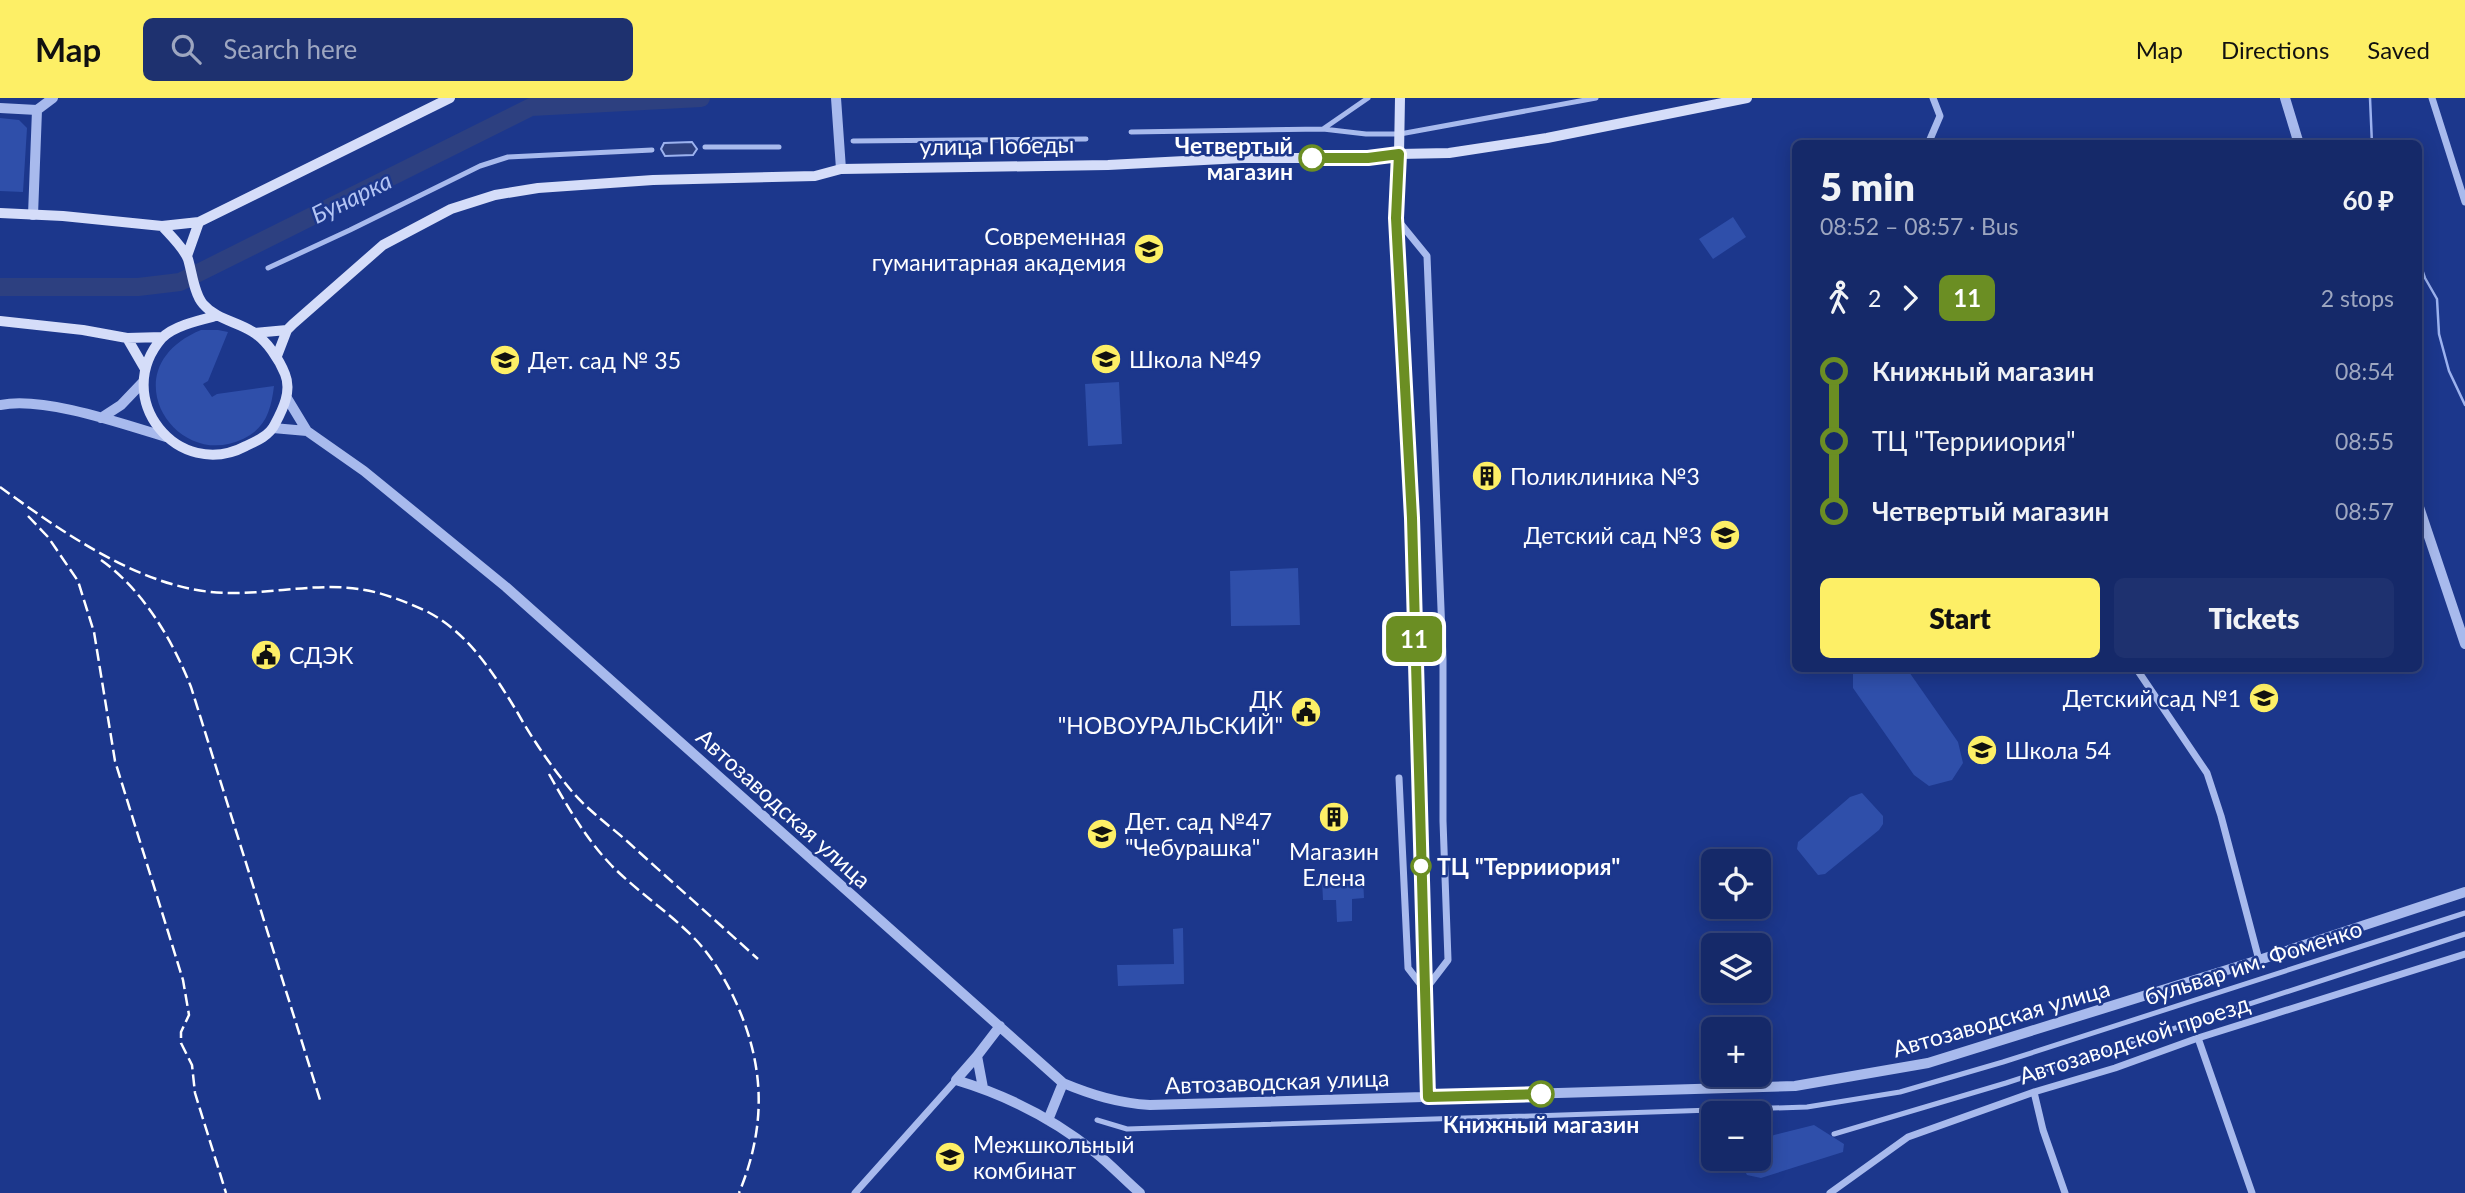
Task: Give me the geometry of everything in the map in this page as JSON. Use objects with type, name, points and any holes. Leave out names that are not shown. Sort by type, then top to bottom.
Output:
[{"type":"main road","points":[[0,213],[162,226],[199,222],[450,98]]},
{"type":"main road","points":[[1399,154],[1405,133],[1400,98]]},
{"type":"main road","name":"улица Победы","points":[[287,330],[383,245],[451,209],[495,195],[538,188],[653,180],[815,176],[841,169],[1108,165],[1242,158],[1368,158],[1448,153],[1546,138],[1747,98]]},
{"type":"main road","points":[[188,259],[199,222]]},
{"type":"main road","points":[[162,226],[188,259],[197,286],[200,301],[191,322]]},
{"type":"main road","points":[[163,337],[145,369],[143,382],[147,411],[166,437],[203,455],[219,456],[248,445],[273,428],[287,398],[287,377],[277,356],[254,333],[216,316],[200,301]]},
{"type":"main road","points":[[0,321],[127,338],[163,337],[191,322],[216,316]]},
{"type":"main road","points":[[254,333],[287,330],[277,356]]},
{"type":"main road","points":[[127,338],[145,369]]},
{"type":"street","points":[[0,108],[37,110],[53,98]]},
{"type":"street","points":[[836,98],[841,169]]},
{"type":"street","points":[[1323,129],[1368,98]]},
{"type":"street","points":[[1131,132],[1323,129],[1366,134],[1405,133],[1596,98]]},
{"type":"street","points":[[1930,140],[1940,116],[1933,98]]},
{"type":"street","points":[[2285,98],[2298,140]]},
{"type":"street","points":[[2432,98],[2465,202]]},
{"type":"street","points":[[33,215],[37,110]]},
{"type":"street","points":[[853,141],[1086,139]]},
{"type":"street","points":[[705,147],[779,147]]},
{"type":"street","points":[[268,268],[489,163],[508,157],[652,150]]},
{"type":"street","points":[[1399,154],[1396,218],[1412,518],[1428,1097]]},
{"type":"street","points":[[1396,218],[1427,256],[1443,659],[1443,821],[1448,960],[1425,990]]},
{"type":"street","points":[[101,418],[121,405],[143,382]]},
{"type":"street","points":[[287,398],[307,431]]},
{"type":"street","points":[[0,405],[36,404],[101,418],[166,437]]},
{"type":"street","points":[[273,428],[307,431]]},
{"type":"street","name":"Автозаводская улица","points":[[307,431],[364,471],[506,587],[1063,1083],[1122,1103],[1150,1105],[1796,1086],[1928,1063],[2259,960],[2465,892]]},
{"type":"street","points":[[2422,516],[2465,644]]},
{"type":"street","points":[[2139,672],[2207,773],[2259,960]]},
{"type":"street","points":[[1399,778],[1408,968],[1425,990]]},
{"type":"street","name":"бульвар им. Фоменко","points":[[1097,1120],[1127,1129],[1807,1107],[1900,1092],[1990,1066],[2465,913]]},
{"type":"street","name":"бульвар им. Фоменко","points":[[1834,1134],[2006,1083],[2465,934]]},
{"type":"street","name":"Автозаводской проезд","points":[[1830,1193],[1908,1137],[2197,1038],[2465,954]]},
{"type":"street","points":[[855,1193],[956,1080],[1000,1026]]},
{"type":"street","points":[[2197,1038],[2252,1193]]},
{"type":"street","points":[[976,1056],[983,1088]]},
{"type":"street","points":[[956,1080],[983,1088],[1048,1120],[1095,1153],[1140,1193]]},
{"type":"street","points":[[1048,1120],[1063,1083]]},
{"type":"street","points":[[2034,1092],[2043,1130],[2065,1193]]},
{"type":"shaded area","points":[[0,118],[19,120],[27,128],[23,192],[0,191]]},
{"type":"shaded area","points":[[692,142],[697,149],[693,155],[665,156],[661,149],[664,143]]},
{"type":"shaded area","points":[[1733,217],[1746,237],[1713,259],[1699,239]]},
{"type":"shaded area","points":[[201,330],[228,332],[208,381],[203,384],[212,397],[274,386],[271,403],[262,424],[243,439],[218,445],[195,441],[176,429],[162,411],[156,390],[159,368],[174,347]]},
{"type":"shaded area","points":[[1119,382],[1122,444],[1088,446],[1085,384]]},
{"type":"shaded area","points":[[1298,568],[1300,625],[1231,626],[1230,571]]},
{"type":"shaded area","points":[[1853,672],[1909,672],[1958,742],[1963,763],[1952,780],[1929,786],[1914,775],[1853,688]]},
{"type":"shaded area","points":[[1862,793],[1883,816],[1883,824],[1825,874],[1818,875],[1797,849],[1798,842],[1850,797]]},
{"type":"shaded area","points":[[1363,878],[1364,898],[1352,899],[1352,921],[1337,922],[1336,900],[1323,900],[1322,880]]},
{"type":"shaded area","points":[[1183,928],[1184,984],[1118,986],[1117,965],[1174,964],[1173,929]]},
{"type":"shaded area","points":[[1814,1125],[1844,1144],[1843,1152],[1761,1178],[1747,1175],[1745,1171],[1771,1171],[1771,1137]]},
{"type":"waterway","name":"Бунарка","points":[[0,287],[138,287],[180,282],[531,107],[701,98]]},
{"type":"waterway","name":"Бунарка","points":[[2370,98],[2372,140]]},
{"type":"waterway","name":"Бунарка","points":[[2422,269],[2437,299],[2439,334],[2449,371],[2465,405]]},
{"type":"railway","points":[[0,487],[100,553],[127,567],[183,587],[229,593],[322,587],[359,589],[400,600],[439,619],[466,641],[488,667],[541,751],[576,796],[758,959]]},
{"type":"railway","points":[[28,516],[48,537],[78,581],[94,632],[115,761],[183,980],[189,1015],[181,1032],[181,1043],[192,1065],[195,1093],[226,1193]]},
{"type":"railway","points":[[101,560],[130,586],[155,617],[175,651],[191,687],[321,1103]]},
{"type":"railway","points":[[549,774],[578,822],[603,856],[622,876],[696,940],[717,967],[734,998],[752,1047],[759,1095],[754,1143],[739,1193]]},
{"type":"bus line","name":"11","points":[[1312,158],[1368,158],[1399,154],[1396,218],[1412,518],[1428,1097],[1541,1094]]},
{"type":"place","name":"Четвертый магазин","points":[[1312,158]]},
{"type":"place","name":"Современная гуманитарная академия","points":[[1149,249]]},
{"type":"place","name":"Школа №49","points":[[1106,359]]},
{"type":"place","name":"Дет. сад № 35","points":[[505,360]]},
{"type":"place","name":"Поликлиника №3","points":[[1487,476]]},
{"type":"place","name":"Детский сад №3","points":[[1725,535]]},
{"type":"place","name":"СДЭК","points":[[266,655]]},
{"type":"place","name":"Детский сад №1","points":[[2264,698]]},
{"type":"place","name":"ДК \"НОВОУРАЛЬСКИЙ\"","points":[[1306,712]]},
{"type":"place","name":"Школа 54","points":[[1982,750]]},
{"type":"place","name":"Магазин Елена","points":[[1334,817]]},
{"type":"place","name":"Дет. сад №47 \"Чебурашка\"","points":[[1102,834]]},
{"type":"place","name":"ТЦ \"Террииория\"","points":[[1421,866]]},
{"type":"place","name":"Книжный магазин","points":[[1541,1094]]},
{"type":"place","name":"Межшкольный комбинат","points":[[950,1157]]}]
